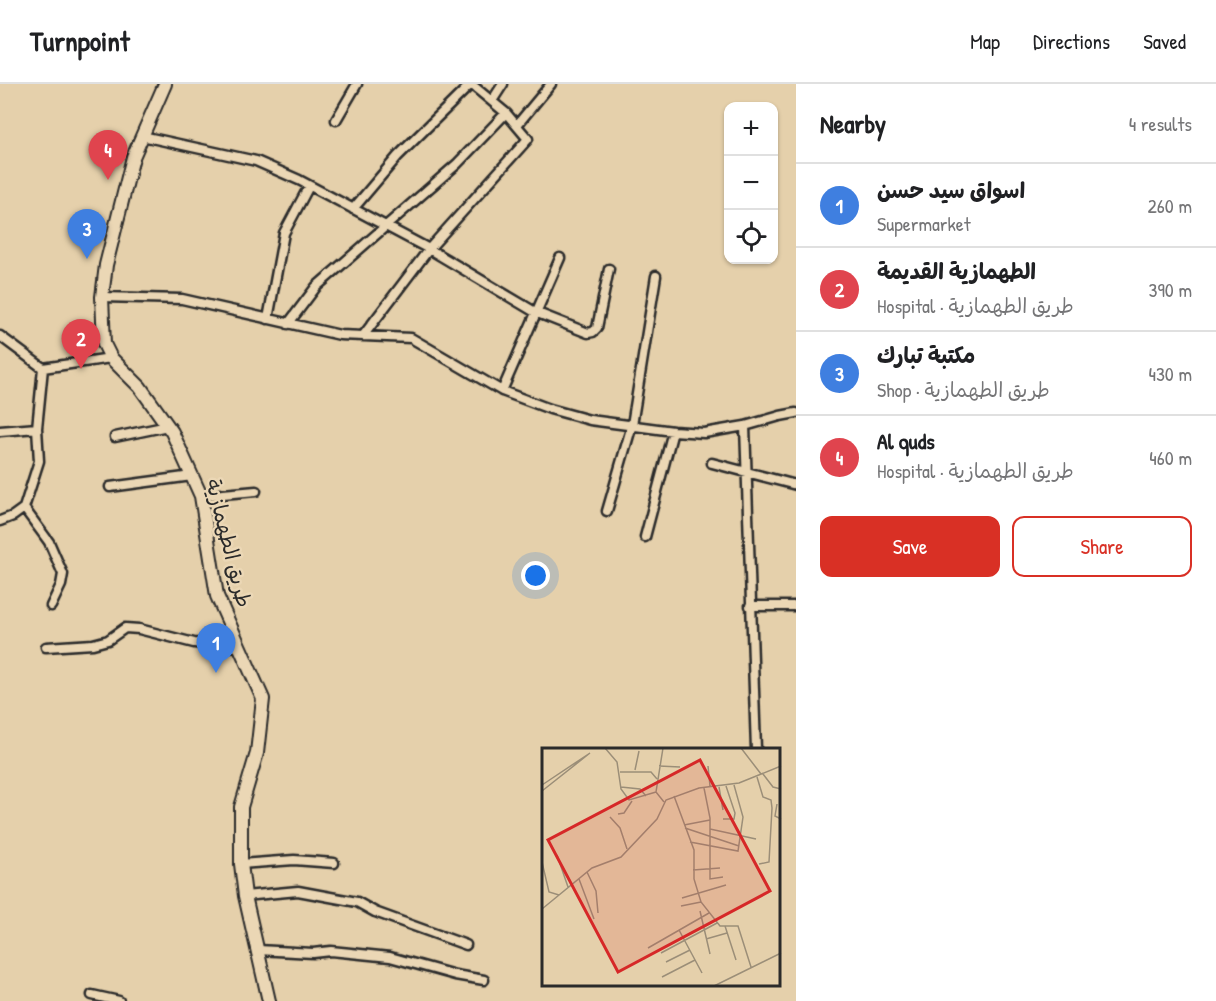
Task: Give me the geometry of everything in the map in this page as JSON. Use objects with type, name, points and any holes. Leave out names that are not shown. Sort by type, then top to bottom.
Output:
[{"type":"main road","name":"طريق الطهمازية","points":[[165,84],[133,157],[106,265],[102,297],[104,344],[111,358],[140,387],[168,426],[201,496],[217,596],[263,699],[257,753],[241,807],[241,864],[245,896],[269,1001]]},
{"type":"street","points":[[336,120],[357,84]]},
{"type":"street","points":[[353,209],[399,156],[471,84],[506,113],[526,135],[526,143],[429,249],[363,336]]},
{"type":"street","points":[[492,101],[503,84]]},
{"type":"street","points":[[517,125],[551,84]]},
{"type":"street","points":[[288,324],[316,287],[457,164],[506,113]]},
{"type":"street","points":[[142,136],[255,161],[309,186],[429,249],[535,312],[588,333],[593,332],[597,327],[609,269]]},
{"type":"street","points":[[268,319],[284,233],[309,186]]},
{"type":"street","points":[[502,391],[560,258]]},
{"type":"street","points":[[607,511],[632,425],[656,276]]},
{"type":"street","points":[[102,297],[183,299],[340,335],[411,338],[502,391],[550,410],[590,420],[704,433],[745,426],[796,413]]},
{"type":"street","points":[[0,336],[43,368],[111,358]]},
{"type":"street","points":[[0,521],[24,508],[39,461],[37,428],[43,368]]},
{"type":"street","points":[[115,437],[168,426]]},
{"type":"street","points":[[745,426],[756,748]]},
{"type":"street","points":[[0,431],[37,428]]},
{"type":"street","points":[[645,537],[674,431]]},
{"type":"street","points":[[712,463],[796,485]]},
{"type":"street","points":[[110,488],[192,476]]},
{"type":"street","points":[[201,496],[256,491]]},
{"type":"street","points":[[24,508],[49,542],[63,574],[61,585],[51,606]]},
{"type":"street","points":[[750,606],[796,606]]},
{"type":"street","points":[[46,647],[93,644],[108,640],[125,628],[139,629],[194,643],[239,647]]},
{"type":"street","points":[[241,864],[294,860],[334,863]]},
{"type":"street","points":[[245,896],[298,891],[357,902],[375,912],[466,945]]},
{"type":"street","points":[[258,950],[313,953],[331,951],[390,957],[455,975],[484,980]]},
{"type":"street","points":[[92,995],[119,1001]]},
{"type":"place","name":"Al quds","points":[[108,180]]},
{"type":"place","name":"مكتبة تبارك","points":[[87,259]]},
{"type":"place","name":"الطهمازية القديمة","points":[[81,369]]},
{"type":"place","name":"اسواق سيد حسن","points":[[216,673]]}]
